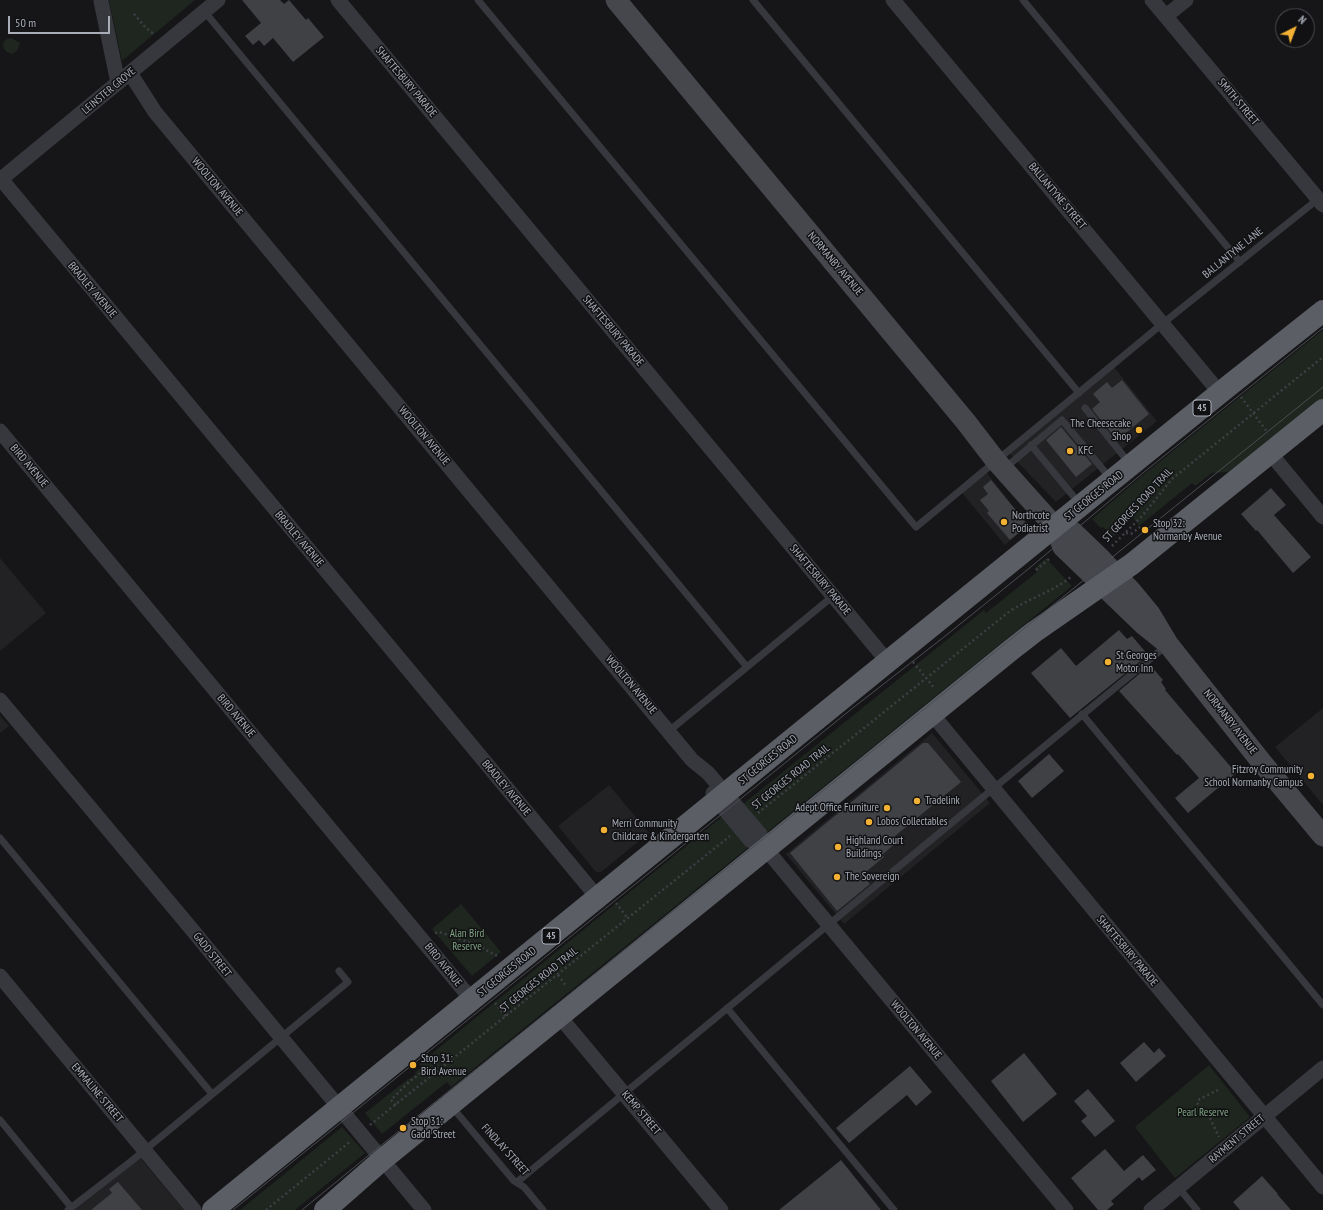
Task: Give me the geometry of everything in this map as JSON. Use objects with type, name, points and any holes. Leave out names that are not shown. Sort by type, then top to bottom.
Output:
[{"type":"highway","name":"ST GEORGES ROAD","points":[[214,1210],[1081,505],[1323,312]]},
{"type":"highway","points":[[325,1210],[382,1160],[939,708],[1034,632],[1110,580],[1323,410]]},
{"type":"main road","name":"NORMANBY AVENUE","points":[[616,0],[966,422],[999,465],[1055,527],[1063,547],[1092,562],[1110,580],[1143,624],[1168,644],[1263,764],[1323,836]]},
{"type":"street","points":[[101,0],[123,79]]},
{"type":"street","name":"LEINSTER GROVE","points":[[0,180],[218,0]]},
{"type":"street","name":"BALLANTYNE STREET","points":[[893,0],[1162,324],[1226,388]]},
{"type":"street","name":"SMITH STREET","points":[[1152,0],[1321,202]]},
{"type":"street","points":[[1166,16],[1186,0]]},
{"type":"street","name":"SHAFTESBURY PARADE","points":[[343,2],[833,596],[895,656]]},
{"type":"street","name":"WOOLTON AVENUE","points":[[123,79],[138,99],[155,112],[669,731],[692,760],[701,776],[722,797],[745,825],[753,842],[766,849],[1066,1210]]},
{"type":"street","name":"BRADLEY AVENUE","points":[[0,180],[598,898]]},
{"type":"street","name":"BIRD AVENUE","points":[[0,431],[472,1000]]},
{"type":"street","points":[[1275,449],[1323,517]]},
{"type":"street","name":"GADD STREET","points":[[0,700],[424,1210]]},
{"type":"street","name":"SHAFTESBURY PARADE","points":[[939,708],[992,788],[1323,1187]]},
{"type":"street","name":"EMMALINE STREET","points":[[0,976],[194,1210]]},
{"type":"street","name":"KEMP STREET","points":[[560,1016],[721,1210]]},
{"type":"street","name":"RAYMENT STREET","points":[[1151,1210],[1323,1068]]},
{"type":"lane","points":[[478,0],[916,527],[999,465],[1031,445],[1062,420],[1112,481]]},
{"type":"lane","points":[[753,0],[1078,393]]},
{"type":"lane","points":[[1023,0],[1240,262]]},
{"type":"lane","points":[[204,12],[747,667]]},
{"type":"lane","name":"BALLANTYNE LANE","points":[[999,465],[1078,393],[1162,324],[1240,262],[1321,202]]},
{"type":"lane","points":[[1085,408],[1131,466]]},
{"type":"lane","points":[[1031,445],[1081,505]]},
{"type":"lane","points":[[669,731],[833,596]]},
{"type":"lane","points":[[517,1182],[1168,644]]},
{"type":"lane","points":[[1082,714],[1323,1005]]},
{"type":"lane","points":[[0,838],[212,1094]]},
{"type":"lane","points":[[0,1120],[70,1209],[348,982],[339,971]]},
{"type":"lane","points":[[727,1008],[894,1210]]},
{"type":"lane","name":"FINDLAY STREET","points":[[450,1105],[543,1210]]},
{"type":"lane","points":[[1178,1187],[1197,1210]]},
{"type":"path","points":[[134,14],[146,28],[155,35]]},
{"type":"path","name":"ST GEORGES ROAD TRAIL","points":[[266,1210],[1010,611],[1026,601],[1059,587],[1092,562],[1126,533],[1154,502],[1172,478],[1323,357]]},
{"type":"path","points":[[1226,388],[1253,413],[1267,432],[1275,449]]},
{"type":"path","points":[[1126,533],[1131,534],[1140,527]]},
{"type":"path","points":[[1036,570],[1050,558]]},
{"type":"path","points":[[895,656],[926,678],[939,708]]},
{"type":"path","points":[[434,933],[439,932],[477,945],[499,957]]},
{"type":"path","points":[[396,1105],[391,1100],[414,1076],[427,1068]]},
{"type":"path","points":[[1218,1090],[1198,1100],[1198,1104],[1211,1119],[1222,1143]]},
{"type":"shaded area","points":[[1114,367],[1157,421],[1056,502],[1009,453]]},
{"type":"shaded area","points":[[982,467],[1028,525],[1005,545],[958,488]]},
{"type":"shaded area","points":[[0,558],[46,613],[0,651]]},
{"type":"shaded area","name":"Fitzroy Community School Normanby Campus","points":[[1323,708],[1323,805],[1275,747]]},
{"type":"shaded area","points":[[0,716],[9,726],[0,733]]},
{"type":"shaded area","points":[[932,733],[990,803],[844,924],[786,854]]},
{"type":"shaded area","name":"Merri Community Childcare & Kindergarten","points":[[609,785],[649,833],[601,872],[596,872],[558,826]]},
{"type":"shaded area","points":[[136,1153],[184,1210],[66,1210]]},
{"type":"green space","points":[[109,0],[195,0],[122,61]]},
{"type":"green space","points":[[11,38],[20,43],[17,51],[12,54],[5,50],[3,45],[7,39]]},
{"type":"green space","points":[[1323,330],[1323,401],[1292,426],[1228,472],[1212,473],[1195,486],[1192,483],[1139,526],[1133,518],[1113,537],[1092,519],[1142,476]]},
{"type":"green space","points":[[1046,558],[1072,586],[765,834],[742,805],[984,610],[986,613],[1037,572],[1035,568]]},
{"type":"green space","points":[[724,815],[750,846],[451,1087],[447,1082],[382,1134],[365,1113],[416,1074],[415,1072],[422,1067],[419,1064]]},
{"type":"green space","name":"Alan Bird Reserve","points":[[461,904],[501,952],[472,976],[432,929]]},
{"type":"green space","name":"Pearl Reserve","points":[[1209,1065],[1250,1117],[1175,1178],[1135,1127]]},
{"type":"green space","points":[[342,1127],[365,1153],[295,1210],[240,1210]]},
{"type":"building","points":[[242,0],[280,0],[284,4],[289,0],[306,20],[308,18],[324,37],[293,62],[273,38],[264,46],[259,40],[253,45],[245,36],[261,23]]},
{"type":"building","points":[[1122,380],[1149,414],[1117,440],[1092,409],[1100,402],[1093,394],[1107,382],[1112,388]]},
{"type":"building","name":"KFC","points":[[1061,427],[1092,464],[1076,477],[1046,440]]},
{"type":"building","points":[[991,480],[1028,525],[1010,540],[987,513],[989,511],[980,500],[988,494],[983,487]]},
{"type":"building","points":[[1271,488],[1286,505],[1274,515],[1311,557],[1293,573],[1257,530],[1256,531],[1241,514]]},
{"type":"building","points":[[1119,630],[1127,639],[1132,636],[1148,655],[1070,718],[1031,673],[1061,648],[1076,666]]},
{"type":"building","points":[[1150,665],[1163,680],[1161,682],[1166,689],[1165,690],[1236,773],[1188,813],[1175,798],[1199,778],[1119,691]]},
{"type":"building","points":[[923,743],[928,743],[961,782],[895,836],[899,840],[882,855],[884,857],[862,875],[870,884],[837,911],[790,853]]},
{"type":"building","points":[[1049,754],[1064,771],[1032,798],[1018,781]]},
{"type":"building","points":[[1144,1042],[1154,1053],[1159,1048],[1166,1056],[1136,1082],[1120,1063]]},
{"type":"building","points":[[1024,1053],[1057,1094],[1023,1122],[991,1081]]},
{"type":"building","points":[[910,1066],[932,1092],[916,1106],[907,1095],[849,1143],[836,1128]]},
{"type":"building","points":[[1088,1089],[1115,1121],[1095,1137],[1081,1121],[1087,1116],[1074,1101]]},
{"type":"building","points":[[1105,1149],[1124,1171],[1143,1155],[1156,1170],[1142,1181],[1139,1177],[1111,1201],[1114,1204],[1107,1210],[1098,1210],[1071,1178]]},
{"type":"building","points":[[841,1160],[881,1210],[779,1210]]},
{"type":"building","points":[[1262,1176],[1291,1210],[1240,1210],[1233,1202]]},
{"type":"building","points":[[118,1182],[142,1210],[91,1210],[112,1193],[109,1189]]},
{"type":"tram line","points":[[233,1210],[854,707],[1032,566],[1143,473],[1323,328]]},
{"type":"tram line","points":[[302,1210],[1323,387]]},
{"type":"place","name":"The Cheesecake Shop","points":[[1139,430]]},
{"type":"place","name":"KFC","points":[[1070,451]]},
{"type":"place","name":"Northcote Podiatrist","points":[[1004,522]]},
{"type":"place","name":"Stop 32: Normanby Avenue","points":[[1145,530]]},
{"type":"place","name":"St Georges Motor Inn","points":[[1108,662]]},
{"type":"place","name":"Fitzroy Community School Normanby Campus","points":[[1311,776]]},
{"type":"place","name":"Tradelink","points":[[917,801]]},
{"type":"place","name":"Adept Office Furniture","points":[[887,808]]},
{"type":"place","name":"Lobos Collectables","points":[[869,822]]},
{"type":"place","name":"Merri Community Childcare & Kindergarten","points":[[604,830]]},
{"type":"place","name":"Highland Court Buildings","points":[[838,847]]},
{"type":"place","name":"The Sovereign","points":[[837,877]]},
{"type":"place","name":"Stop 31: Bird Avenue","points":[[413,1065]]},
{"type":"place","name":"Stop 31: Gadd Street","points":[[403,1128]]}]
